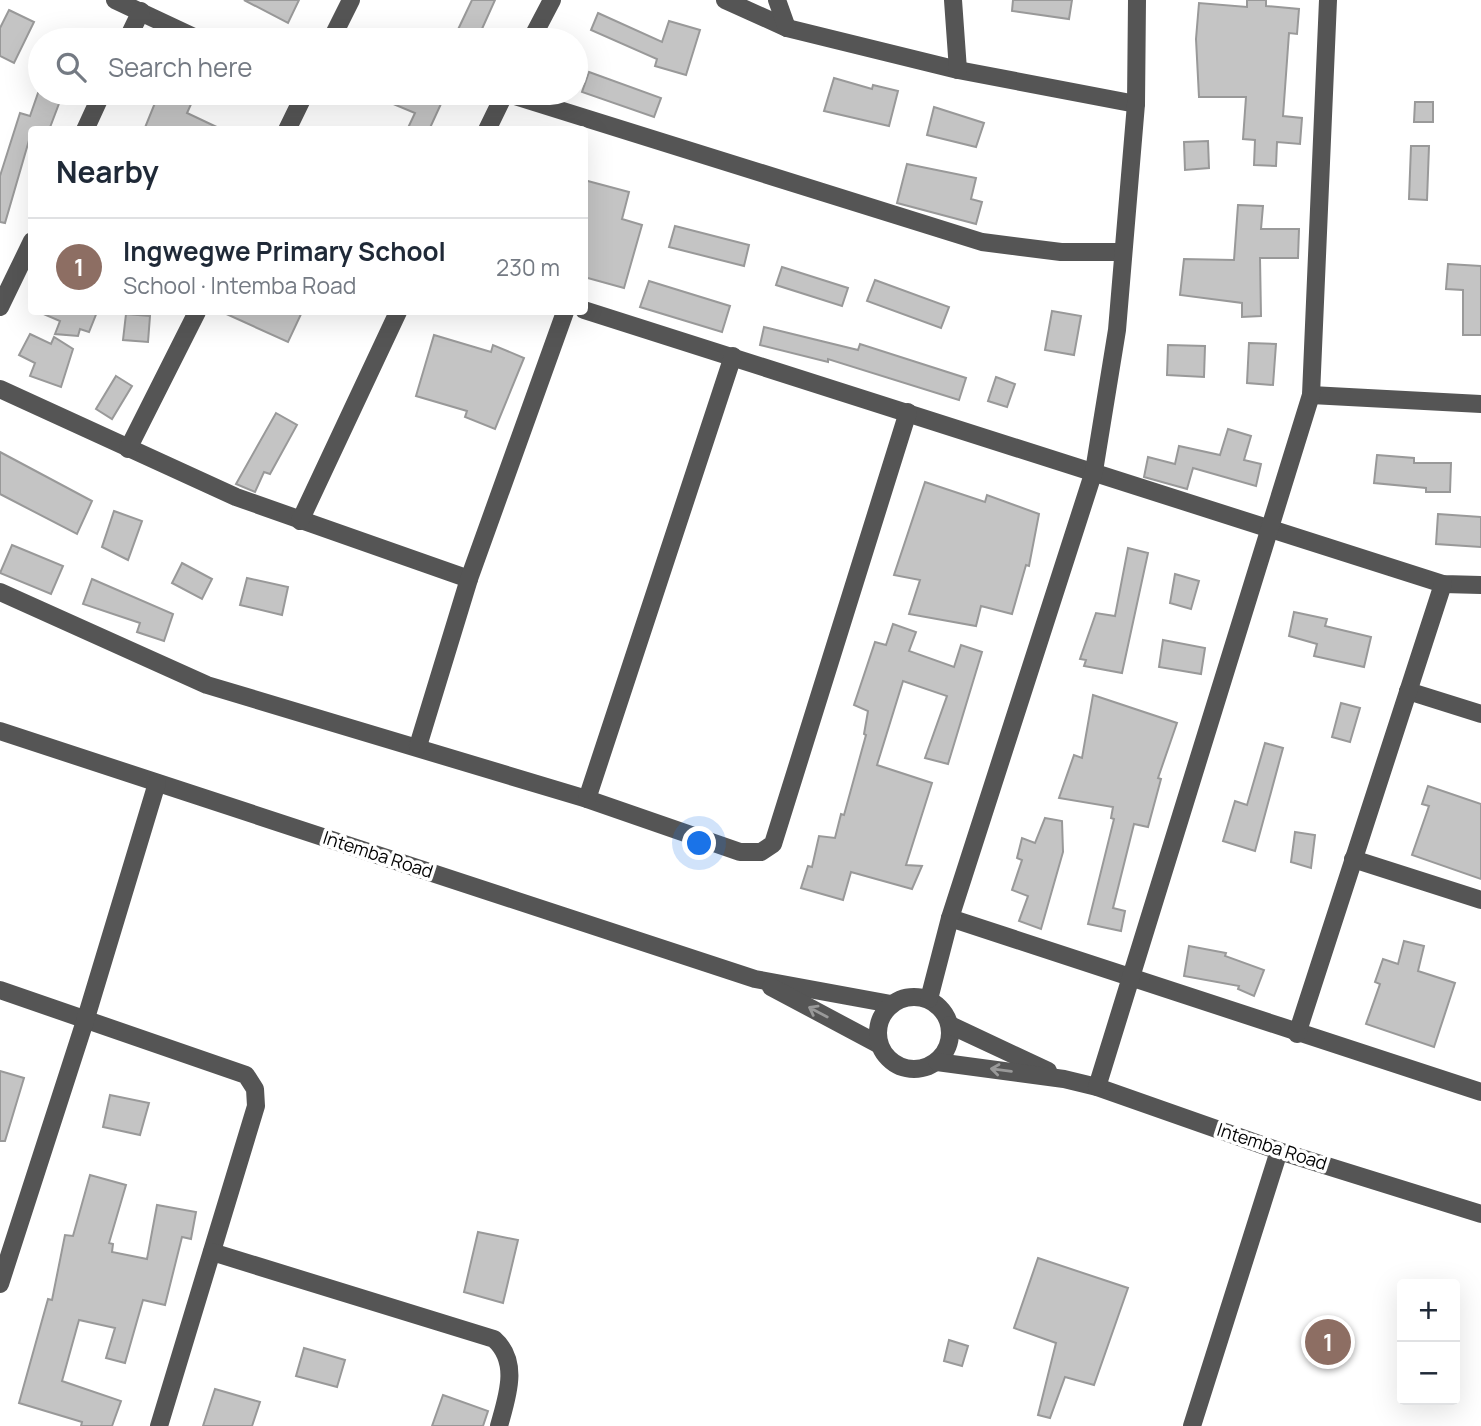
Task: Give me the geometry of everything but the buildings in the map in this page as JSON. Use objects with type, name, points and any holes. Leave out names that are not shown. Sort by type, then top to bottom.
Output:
[{"type":"street","points":[[115,0],[175,28]]},
{"type":"street","points":[[337,28],[351,0]]},
{"type":"street","points":[[537,28],[552,0]]},
{"type":"street","points":[[725,0],[787,28],[958,70],[1136,104]]},
{"type":"street","points":[[777,0],[787,28]]},
{"type":"street","points":[[953,0],[958,70]]},
{"type":"street","points":[[929,999],[950,918],[1094,471],[1117,330],[1136,104],[1138,0]]},
{"type":"street","points":[[1097,1087],[1311,395],[1328,0]]},
{"type":"street","points":[[133,28],[141,12]]},
{"type":"street","points":[[87,126],[96,105]]},
{"type":"street","points":[[289,126],[299,105]]},
{"type":"street","points":[[489,126],[499,105]]},
{"type":"street","points":[[543,105],[982,242],[1061,252],[1123,252]]},
{"type":"street","points":[[0,307],[28,249]]},
{"type":"street","points":[[588,311],[1443,584],[1481,585]]},
{"type":"street","points":[[128,449],[195,315]]},
{"type":"street","points":[[300,522],[397,315]]},
{"type":"street","points":[[418,746],[469,579],[564,315]]},
{"type":"street","points":[[587,799],[733,356]]},
{"type":"street","points":[[0,389],[236,497],[300,522],[469,579]]},
{"type":"street","points":[[1311,395],[1481,404]]},
{"type":"street","points":[[0,592],[206,685],[418,746],[587,799],[740,852],[761,852],[774,844],[908,412]]},
{"type":"street","points":[[1297,1034],[1443,584]]},
{"type":"street","points":[[1408,691],[1481,714]]},
{"type":"street","name":"Intemba Road","points":[[0,731],[755,979]]},
{"type":"street","points":[[0,1284],[86,1018],[157,783]]},
{"type":"street","points":[[1353,859],[1481,900]]},
{"type":"street","points":[[950,918],[1133,975],[1297,1034],[1481,1092]]},
{"type":"street","points":[[755,979],[891,1004]]},
{"type":"street","points":[[755,979],[878,1044],[892,1063],[915,1070],[937,1062],[1064,1079]]},
{"type":"street","points":[[0,990],[246,1075],[255,1089],[256,1105],[159,1426]]},
{"type":"street","points":[[878,1044],[878,1022],[891,1004],[909,996],[929,999],[943,1009],[950,1025],[949,1045],[937,1062]]},
{"type":"street","points":[[950,1025],[1064,1079]]},
{"type":"street","name":"Intemba Road","points":[[1064,1079],[1097,1087],[1279,1151],[1481,1214]]},
{"type":"street","points":[[1192,1426],[1279,1151]]},
{"type":"street","points":[[212,1252],[494,1339],[505,1349],[511,1371],[499,1426]]},
{"type":"place","name":"Ingwegwe Primary School","points":[[1328,1342]]}]
